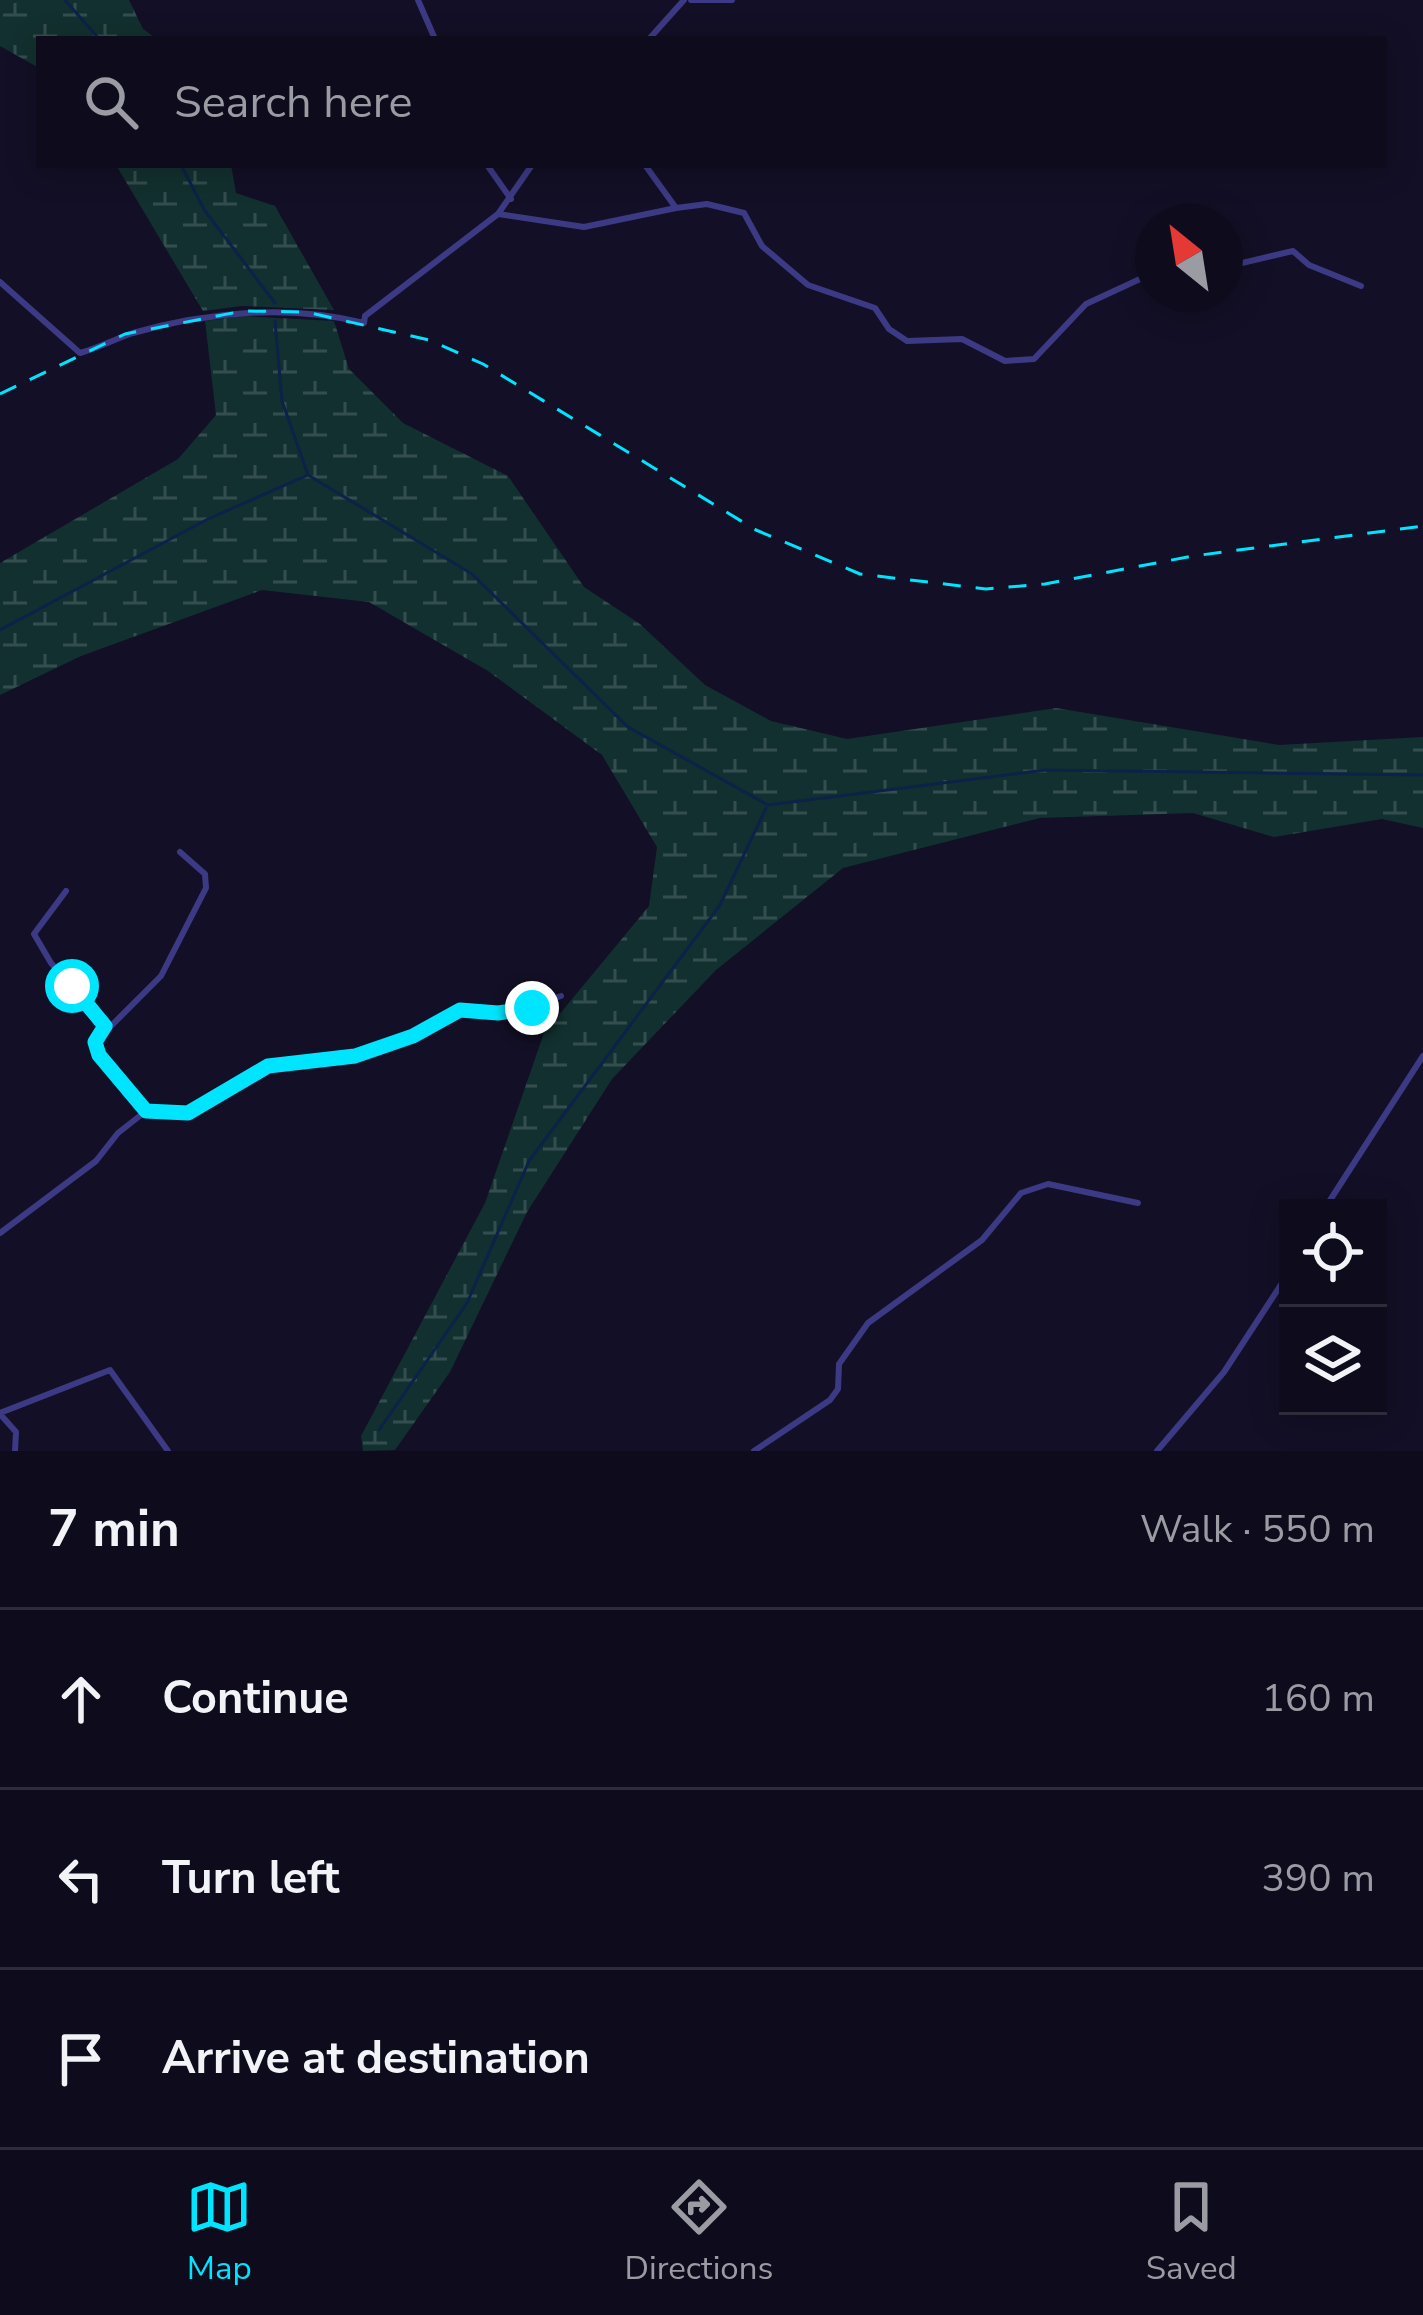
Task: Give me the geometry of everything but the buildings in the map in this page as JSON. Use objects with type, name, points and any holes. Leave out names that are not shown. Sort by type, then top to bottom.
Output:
[{"type":"street","points":[[418,0],[433,36]]},
{"type":"street","points":[[652,36],[687,0],[732,0]]},
{"type":"street","points":[[489,168],[511,199]]},
{"type":"street","points":[[0,282],[80,352],[164,325],[230,314],[309,315],[364,323],[365,316],[498,214],[530,168]]},
{"type":"street","points":[[647,168],[676,208]]},
{"type":"street","points":[[498,214],[584,227],[706,204],[744,213],[762,246],[813,288],[875,308],[889,329],[907,341],[962,338],[1005,361],[1042,356],[1086,304],[1135,281]]},
{"type":"street","points":[[1243,262],[1293,250],[1309,265],[1361,286]]},
{"type":"street","points":[[146,1111],[99,1055],[95,1042],[105,1026],[160,976],[206,888],[206,874],[180,852]]},
{"type":"street","points":[[66,891],[34,934],[51,963],[105,1026]]},
{"type":"street","points":[[0,1233],[96,1161],[118,1133],[146,1111],[188,1113],[268,1066],[355,1056],[413,1036],[460,1010],[513,1012],[561,996]]},
{"type":"street","points":[[1331,1199],[1423,1056]]},
{"type":"street","points":[[754,1451],[825,1404],[838,1389],[839,1364],[868,1323],[982,1240],[1021,1192],[1048,1184],[1138,1203]]},
{"type":"street","points":[[1157,1451],[1224,1372],[1279,1288]]},
{"type":"street","points":[[15,1451],[16,1432],[0,1413],[110,1370],[167,1451]]},
{"type":"green space","points":[[0,0],[129,0],[143,29],[153,36],[36,36],[36,66],[0,46]]},
{"type":"green space","points":[[118,168],[232,168],[236,193],[275,206],[334,310],[242,306],[203,311]]},
{"type":"green space","points":[[242,316],[334,321],[349,369],[403,423],[508,476],[584,587],[640,624],[705,685],[771,721],[847,739],[1056,708],[1279,745],[1423,737],[1423,828],[1382,819],[1274,837],[1193,813],[1040,818],[843,868],[716,970],[612,1079],[527,1212],[450,1372],[395,1450],[363,1451],[361,1436],[485,1203],[544,1033],[649,906],[657,847],[602,755],[488,671],[369,602],[262,590],[81,656],[0,695],[0,563],[178,459],[216,415],[205,321]]},
{"type":"waterway","points":[[65,0],[96,36]]},
{"type":"waterway","points":[[183,168],[205,211],[275,303]]},
{"type":"waterway","points":[[275,321],[282,401],[308,475],[472,574],[628,727],[768,805],[1045,770],[1423,775]]},
{"type":"waterway","points":[[0,630],[208,519],[308,475]]},
{"type":"waterway","points":[[379,1430],[467,1303],[529,1161],[720,905],[766,808]]},
{"type":"railway","points":[[0,394],[125,334],[243,311],[306,312],[429,340],[483,364],[756,530],[860,574],[986,589],[1045,584],[1193,556],[1423,526]]},
{"type":"route","points":[[72,986],[105,1026],[95,1042],[99,1055],[146,1111],[153,1112],[188,1113],[221,1089],[246,1081],[268,1066],[355,1056],[413,1036],[460,1010],[498,1013],[532,1008]]}]
